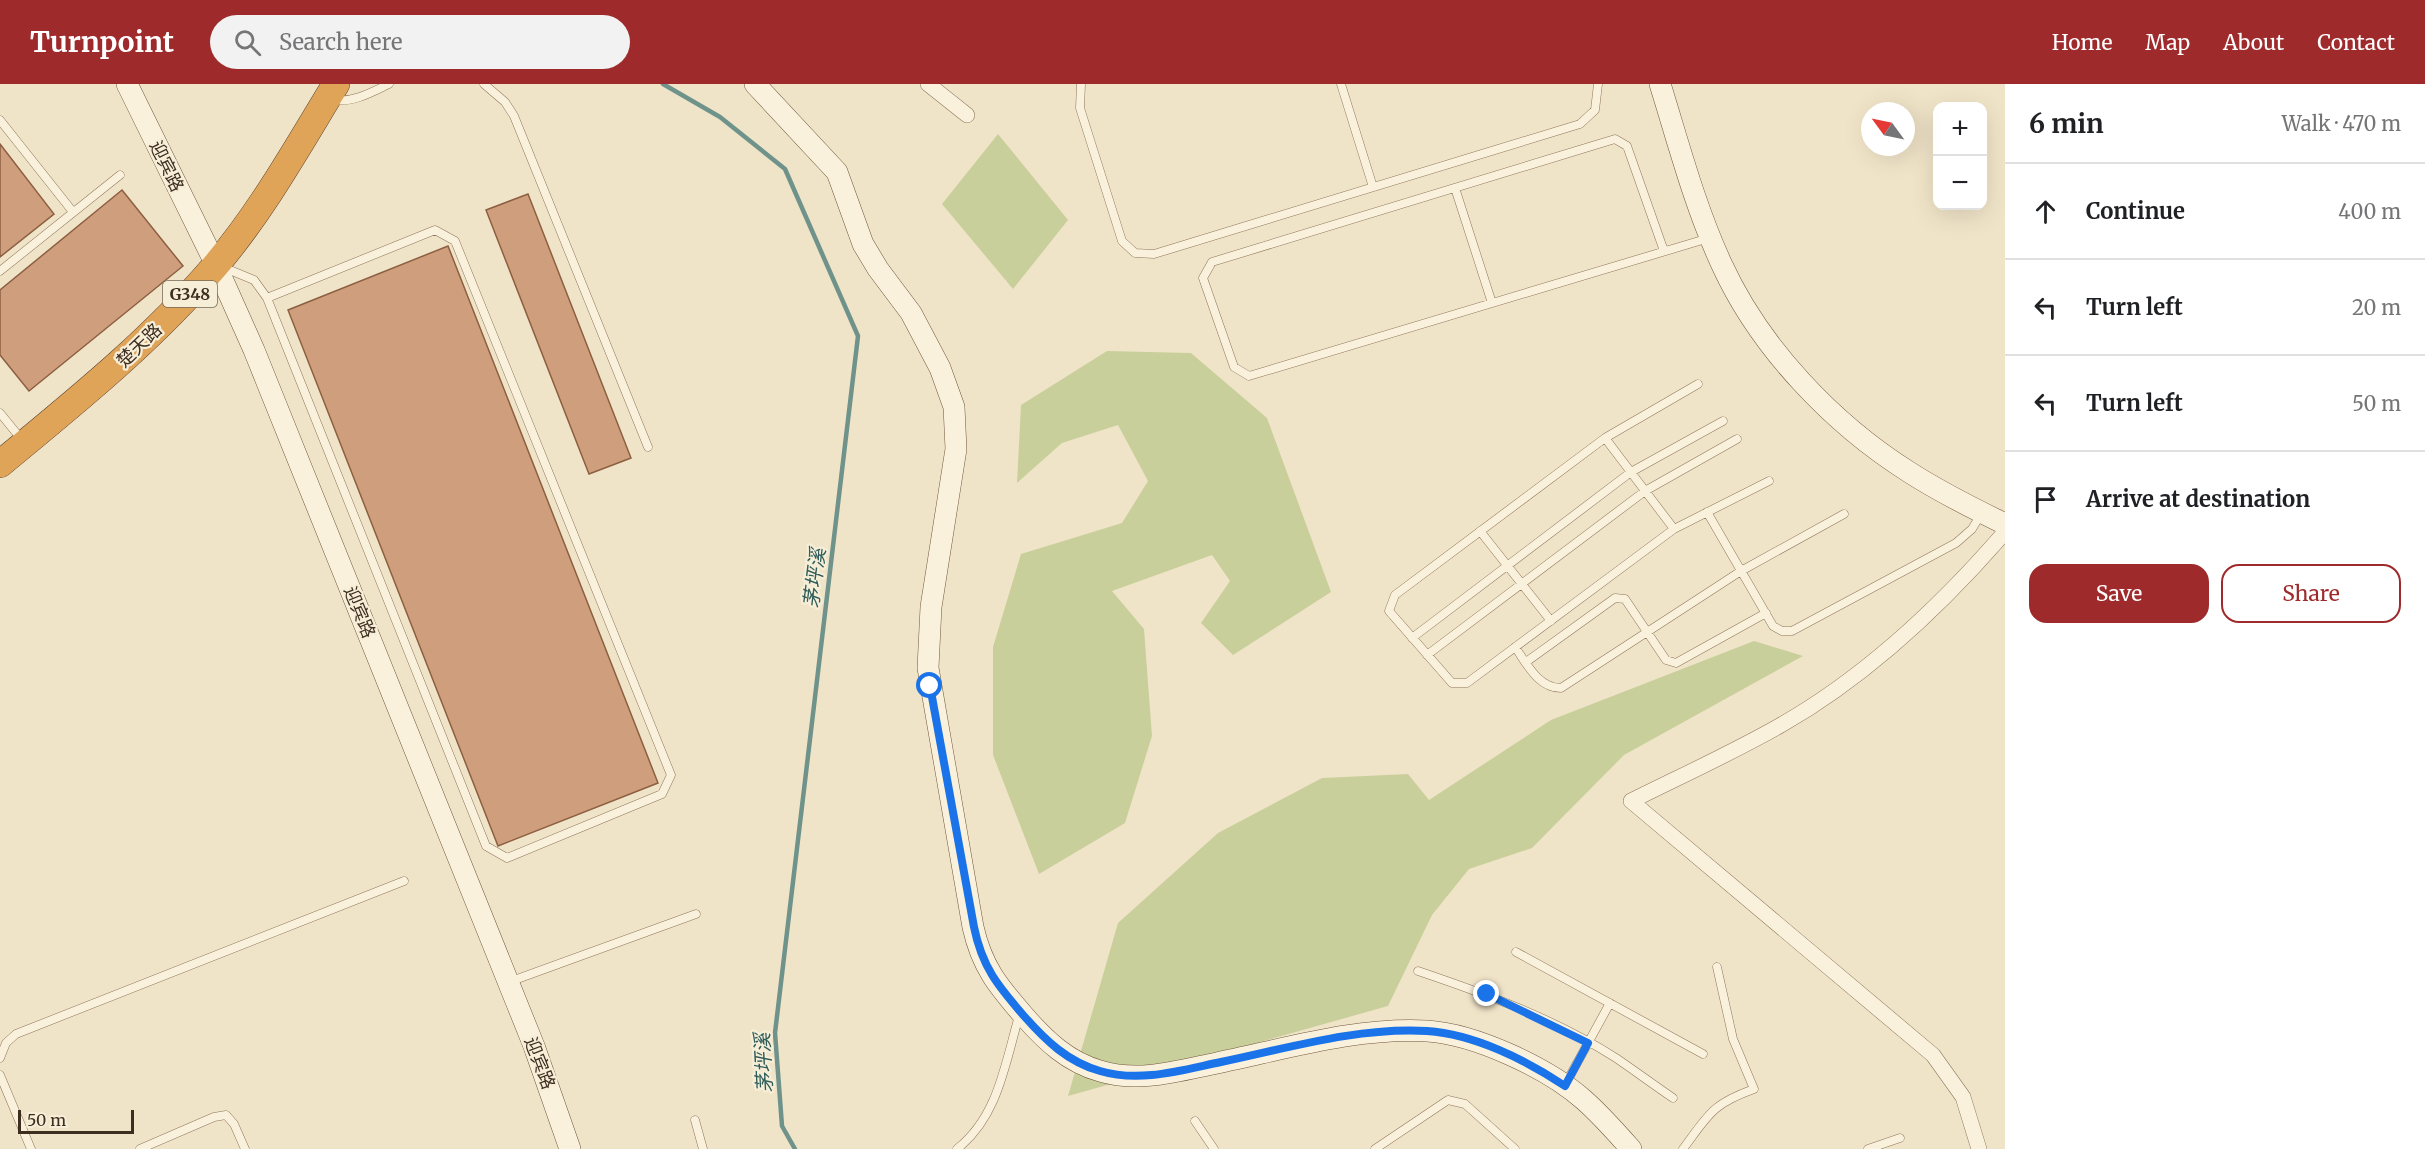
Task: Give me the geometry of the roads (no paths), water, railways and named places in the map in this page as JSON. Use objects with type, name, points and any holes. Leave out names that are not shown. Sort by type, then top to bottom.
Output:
[{"type":"highway","name":"楚天路","points":[[0,464],[148,337],[216,265],[279,177],[331,92]]},
{"type":"main road","name":"迎宾路","points":[[127,84],[216,265],[254,350],[508,982],[570,1149]]},
{"type":"main road","points":[[755,84],[837,172],[863,244],[878,269],[911,313],[940,368],[954,407],[956,449],[929,628],[928,668],[977,943],[998,987],[1041,1035],[1068,1058],[1092,1069],[1118,1075],[1169,1073],[1349,1036],[1388,1031],[1429,1031],[1470,1040],[1511,1056],[1565,1086],[1582,1098],[1631,1149]]},
{"type":"main road","points":[[1660,84],[1710,238],[1723,267],[1750,315],[1784,359],[1821,401],[1863,438],[1908,471],[2005,525]]},
{"type":"street","points":[[928,84],[967,115]]},
{"type":"street","points":[[1980,1149],[1963,1097],[1933,1055],[1631,801],[1782,724],[1832,692],[1879,656],[1926,615],[1970,572],[2005,532]]},
{"type":"lane","points":[[331,92],[342,101],[359,98],[389,84]]},
{"type":"lane","points":[[484,84],[505,102],[514,117],[648,447]]},
{"type":"lane","points":[[1081,84],[1080,108],[1122,241],[1135,253],[1154,254],[1580,124],[1595,111],[1598,84]]},
{"type":"lane","points":[[1341,84],[1373,187]]},
{"type":"lane","points":[[0,120],[73,212]]},
{"type":"lane","points":[[1664,251],[1627,146],[1615,139],[1212,262],[1203,278],[1234,367],[1249,376],[1710,238]]},
{"type":"lane","points":[[0,271],[120,175]]},
{"type":"lane","points":[[1455,188],[1492,303]]},
{"type":"lane","points":[[216,265],[254,280],[267,298],[486,846],[507,858],[662,794],[671,775],[456,241],[435,230],[267,298]]},
{"type":"lane","points":[[1698,384],[1605,438],[1395,595],[1389,611],[1452,683],[1467,683],[1674,529],[1769,481]]},
{"type":"lane","points":[[0,413],[25,443]]},
{"type":"lane","points":[[1412,638],[1631,472],[1723,422]]},
{"type":"lane","points":[[1605,438],[1674,529]]},
{"type":"lane","points":[[1427,655],[1645,490],[1737,439]]},
{"type":"lane","points":[[1707,512],[1773,626],[1782,631],[1792,631],[1956,543],[1972,529],[1982,513]]},
{"type":"lane","points":[[1515,647],[1541,682],[1549,688],[1561,688],[1741,571],[1844,514]]},
{"type":"lane","points":[[1480,531],[1551,621]]},
{"type":"lane","points":[[1526,662],[1615,598],[1625,599],[1666,660],[1676,663],[1766,614]]},
{"type":"lane","points":[[0,1058],[6,1043],[16,1034],[404,881]]},
{"type":"lane","points":[[508,982],[696,914]]},
{"type":"lane","points":[[1516,952],[1703,1054]]},
{"type":"lane","points":[[1683,1149],[1713,1110],[1726,1099],[1754,1089],[1733,1039],[1718,967]]},
{"type":"lane","points":[[1418,971],[1487,994],[1588,1043],[1614,1057],[1673,1098]]},
{"type":"lane","points":[[1565,1086],[1610,1003]]},
{"type":"lane","points":[[957,1149],[972,1137],[986,1119],[995,1099],[1020,1012]]},
{"type":"lane","points":[[0,1075],[4,1095],[31,1149]]},
{"type":"lane","points":[[1375,1149],[1448,1100],[1465,1104],[1515,1149]]},
{"type":"lane","points":[[140,1149],[214,1117],[226,1115],[234,1124],[245,1149]]},
{"type":"lane","points":[[695,1120],[703,1149]]},
{"type":"lane","points":[[1195,1121],[1214,1149]]},
{"type":"lane","points":[[1868,1149],[1900,1138]]},
{"type":"lane","points":[[162,1139],[166,1149]]},
{"type":"waterway","name":"茅坪溪","points":[[663,84],[720,117],[785,169],[858,336],[775,1033],[782,1126],[795,1149]]}]
